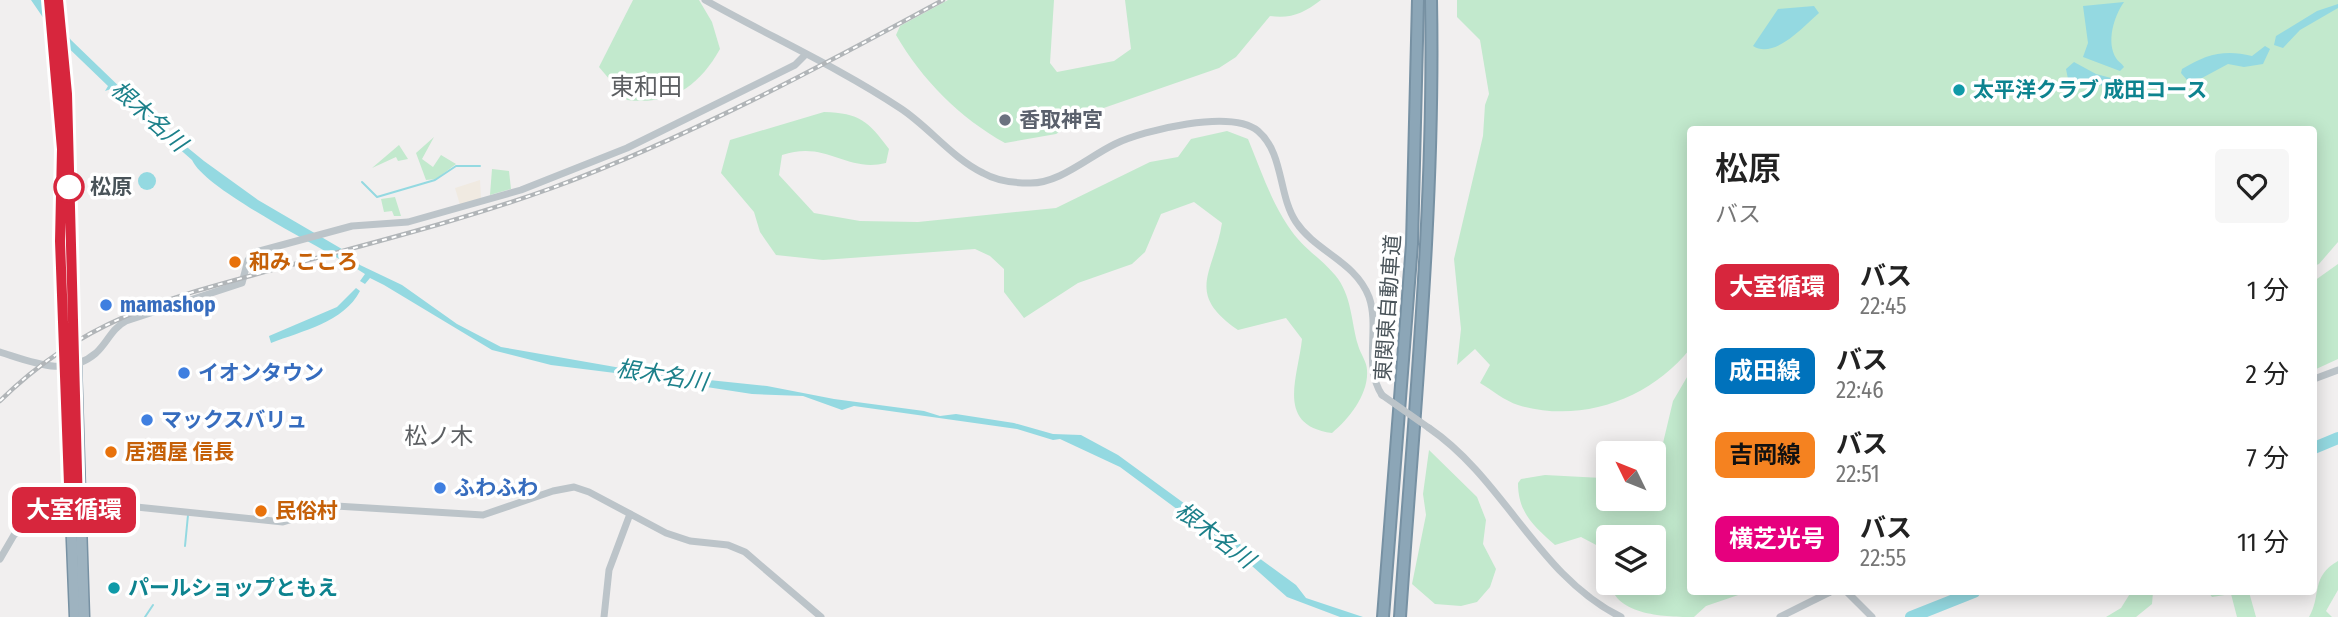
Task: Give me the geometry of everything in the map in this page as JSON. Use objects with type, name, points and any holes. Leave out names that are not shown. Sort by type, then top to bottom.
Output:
[{"type":"highway","points":[[48,0],[63,94]]},
{"type":"highway","points":[[58,0],[70,268],[75,617]]},
{"type":"highway","name":"東関東自動車道","points":[[1383,617],[1412,244],[1418,0]]},
{"type":"highway","name":"東関東自動車道","points":[[1400,617],[1425,248],[1432,108],[1431,0]]},
{"type":"highway","points":[[74,510],[84,617]]},
{"type":"street","points":[[705,0],[897,105],[980,172],[1000,180],[1032,183],[1056,177],[1118,143],[1141,135],[1217,120],[1234,120],[1250,125],[1268,141],[1286,206],[1298,225],[1344,262],[1364,286],[1370,299],[1373,322],[1374,383],[1382,395],[1429,428],[1490,486],[1559,572],[1585,596],[1621,617]]},
{"type":"street","points":[[0,352],[38,363],[71,366],[95,353],[121,324],[242,283],[253,254],[359,225],[408,222],[509,193],[594,163],[783,71],[805,55]]},
{"type":"street","points":[[2317,378],[2338,370]]},
{"type":"street","points":[[0,559],[14,535],[29,520],[44,514],[123,503],[283,522],[336,506],[483,515],[553,491],[573,487],[589,492],[629,514],[691,541],[728,545],[745,552],[821,617]]},
{"type":"street","points":[[604,617],[608,570],[629,514]]},
{"type":"street","points":[[1780,617],[1824,595]]},
{"type":"street","points":[[1850,595],[1872,617]]},
{"type":"green space","points":[[633,0],[699,0],[712,22],[720,49],[692,84],[670,96],[657,100],[627,100],[599,67]]},
{"type":"green space","points":[[948,0],[1054,0],[1050,63],[1057,72],[1114,61],[1131,49],[1125,0],[1321,0],[1297,14],[1270,16],[1236,57],[1219,68],[1095,111],[1056,134],[1005,143],[973,122],[943,96],[906,52],[896,35],[900,26]]},
{"type":"green space","name":"太平洋クラブ 成田コース","points":[[1457,0],[2338,0],[2338,242],[2317,265],[2317,126],[1687,126],[1687,352],[1655,382],[1613,403],[1566,411],[1518,405],[1480,383],[1490,365],[1475,349],[1457,365],[1461,329],[1454,259],[1483,136],[1485,105],[1489,94],[1480,40],[1457,17]]},
{"type":"green space","points":[[824,112],[846,114],[869,125],[889,149],[886,163],[859,164],[812,151],[798,151],[782,155],[779,175],[814,213],[860,221],[918,222],[1056,208],[1150,162],[1178,157],[1191,139],[1227,131],[1248,139],[1288,226],[1335,275],[1345,291],[1358,345],[1367,367],[1367,379],[1361,397],[1345,421],[1332,433],[1314,428],[1303,420],[1296,410],[1294,398],[1302,339],[1286,318],[1238,330],[1221,317],[1207,293],[1207,281],[1222,223],[1194,202],[1161,214],[1145,252],[1132,264],[1078,283],[1024,318],[1004,292],[1004,269],[990,256],[975,249],[823,260],[776,255],[760,232],[754,212],[721,173],[730,140]]},
{"type":"green space","points":[[434,137],[422,159],[433,167],[441,155],[456,164],[436,179],[426,180],[416,153]]},
{"type":"green space","points":[[399,145],[408,159],[398,161],[396,157],[372,168]]},
{"type":"green space","points":[[492,169],[509,171],[511,189],[490,195]]},
{"type":"green space","points":[[395,197],[401,216],[394,216],[392,211],[384,212],[381,199]]},
{"type":"green space","points":[[2338,264],[2338,359],[2317,369],[2317,279]]},
{"type":"green space","points":[[1687,377],[1687,595],[1738,595],[1706,606],[1694,617],[1644,612],[1632,608],[1615,595],[1666,595],[1666,525],[1596,525],[1596,545],[1581,537],[1555,545],[1540,532],[1524,511],[1519,493],[1518,483],[1521,479],[1545,475],[1596,478],[1596,511],[1666,511],[1666,441],[1663,441],[1673,401]]},
{"type":"green space","points":[[1429,450],[1477,497],[1486,520],[1483,544],[1496,569],[1490,587],[1477,602],[1461,606],[1435,604],[1412,584],[1426,515],[1423,494]]},
{"type":"green space","points":[[2338,561],[2338,590],[2326,611],[2332,617],[2309,617],[2320,580],[2329,567]]},
{"type":"green space","points":[[2129,595],[2153,595],[2152,604],[2136,617],[2106,617],[2121,608]]},
{"type":"green space","points":[[2231,595],[2250,595],[2256,617],[2237,617]]},
{"type":"sand","points":[[480,180],[481,198],[460,205],[455,188]]},
{"type":"water","points":[[31,0],[44,0],[71,40],[155,121],[204,161],[258,200],[347,252],[360,265],[402,285],[457,324],[501,347],[661,375],[767,386],[834,399],[924,411],[940,416],[956,414],[1014,423],[1053,434],[1081,435],[1118,455],[1296,585],[1306,598],[1363,617],[1340,617],[1287,597],[1243,558],[1120,467],[1060,439],[1053,440],[1017,429],[854,406],[842,410],[803,396],[752,394],[622,374],[616,378],[615,373],[551,365],[492,350],[384,285],[370,278],[365,284],[360,281],[365,274],[220,188],[111,89],[105,91],[108,86],[55,35]]},
{"type":"water","points":[[2124,2],[2114,22],[2112,37],[2113,52],[2124,67],[2120,71],[2083,57],[2088,43],[2083,6]]},
{"type":"water","points":[[2338,4],[2338,8],[2300,30],[2283,48],[2274,45],[2276,36],[2317,11]]},
{"type":"water","points":[[1814,6],[1819,13],[1788,40],[1770,49],[1753,46],[1778,9]]},
{"type":"water","points":[[2265,46],[2270,49],[2263,64],[2244,67],[2228,64],[2202,78],[2187,80],[2181,73],[2182,69],[2208,56],[2233,53],[2252,56]]},
{"type":"water","points":[[2074,62],[2096,74],[2130,83],[2132,100],[2107,92],[2101,85],[2093,87],[2068,79],[2066,69]]},
{"type":"water","points":[[147,172],[155,177],[156,181],[151,189],[147,190],[139,185],[138,181],[143,173]]},
{"type":"water","points":[[356,288],[360,291],[344,311],[321,324],[271,343],[269,336],[337,307]]},
{"type":"waterway","points":[[362,182],[377,197],[435,180],[456,166],[480,166]]},
{"type":"waterway","name":"根木名川","points":[[2317,447],[2338,438]]},
{"type":"waterway","points":[[185,546],[188,515]]},
{"type":"waterway","name":"根木名川","points":[[1911,617],[1966,595]]},
{"type":"waterway","points":[[145,617],[153,605]]},
{"type":"railway","points":[[0,401],[34,371],[68,347],[138,311],[215,286],[458,219],[552,188],[702,125],[943,0]]},
{"type":"bus line","name":"大室循環","points":[[49,0],[62,149],[60,241],[70,511],[78,509],[76,365],[70,268],[67,94],[58,0]]},
{"type":"place","name":"太平洋クラブ 成田コース","points":[[1959,90]]},
{"type":"place","name":"香取神宮","points":[[1005,120]]},
{"type":"place","name":"松原","points":[[69,187]]},
{"type":"place","name":"和み こころ","points":[[235,262]]},
{"type":"place","name":"mamashop","points":[[106,305]]},
{"type":"place","name":"イオンタウン","points":[[184,373]]},
{"type":"place","name":"マックスバリュ","points":[[147,420]]},
{"type":"place","name":"居酒屋 信長","points":[[111,452]]},
{"type":"place","name":"ふわふわ","points":[[440,488]]},
{"type":"place","name":"民俗村","points":[[261,511]]},
{"type":"place","name":"パールショップともえ","points":[[114,588]]},
{"type":"district","name":"東和田","points":[[646,87]]},
{"type":"district","name":"松ノ木","points":[[439,436]]}]
